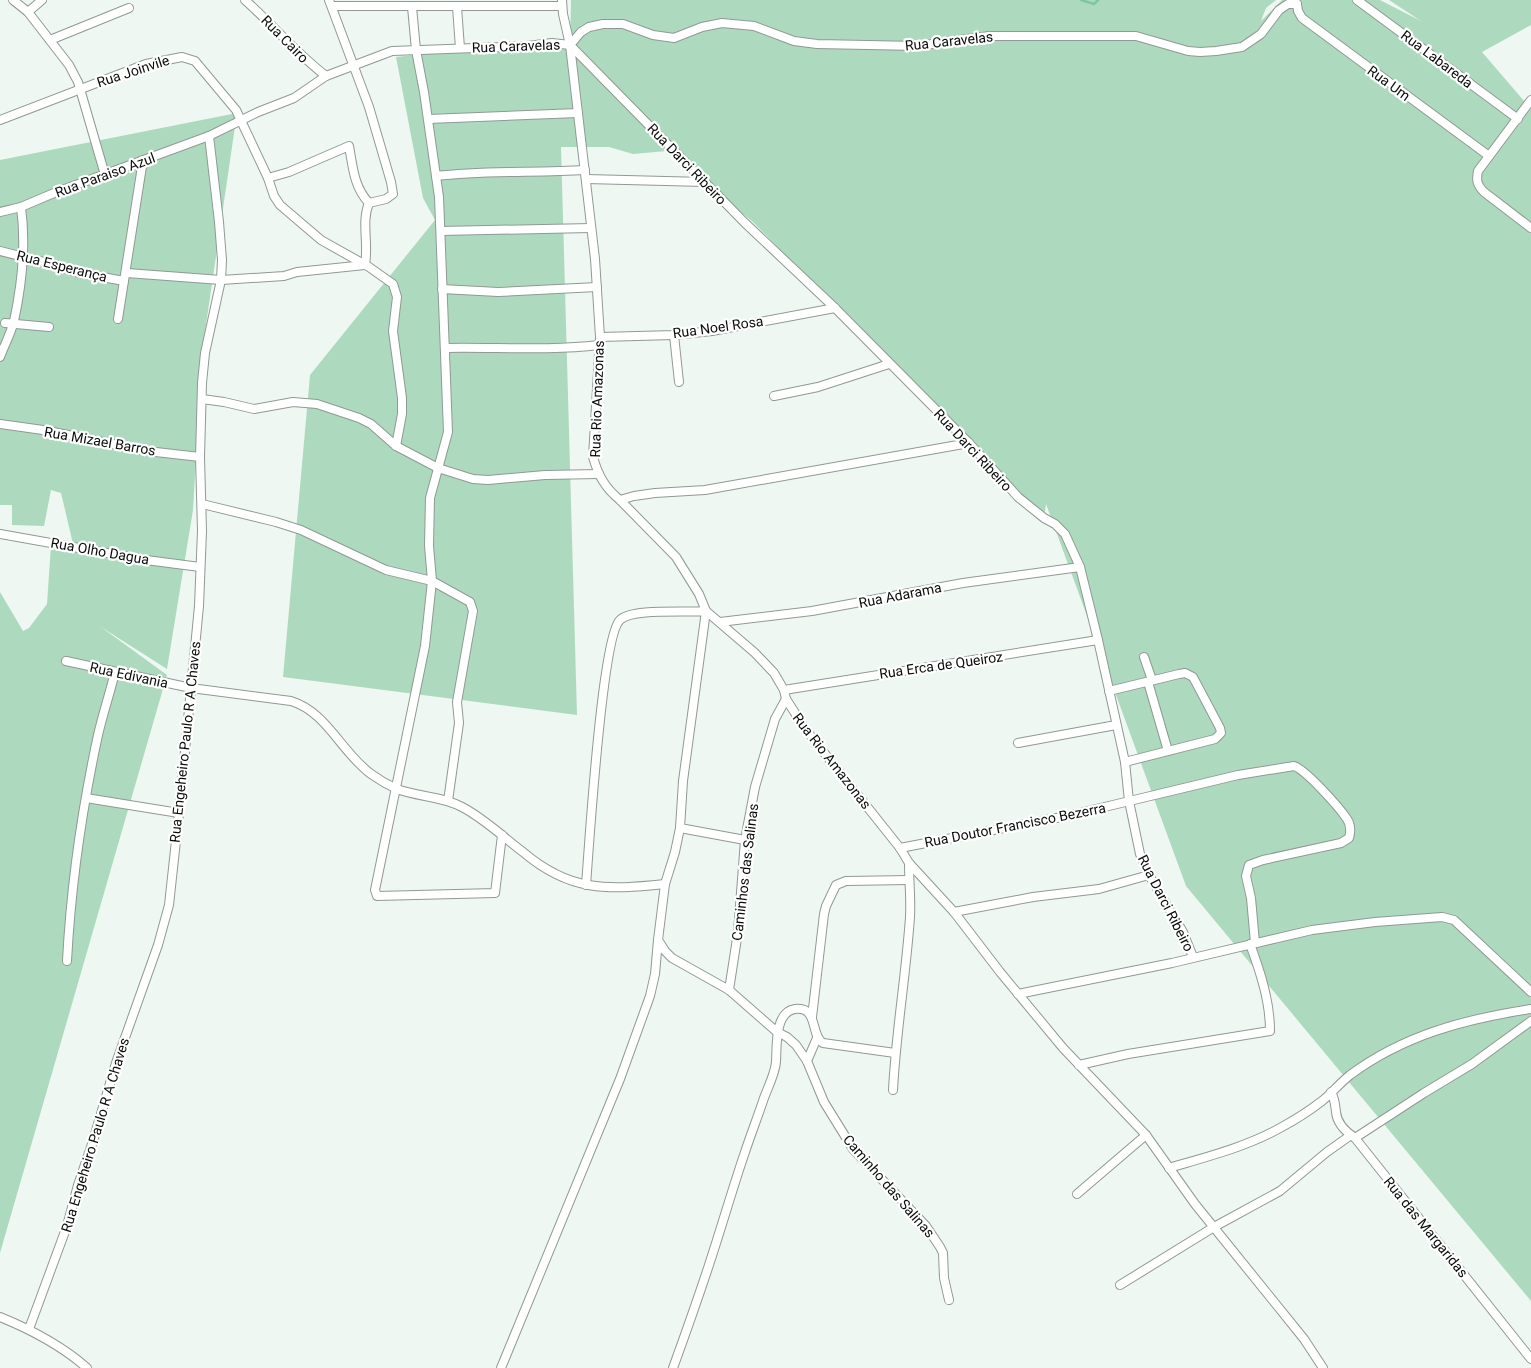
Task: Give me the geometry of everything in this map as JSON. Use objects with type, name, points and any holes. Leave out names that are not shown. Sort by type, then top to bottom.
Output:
[{"type":"street","points":[[13,0],[28,12],[69,65],[80,88],[105,174]]},
{"type":"street","points":[[28,12],[42,0]]},
{"type":"street","name":"Rua Cairo","points":[[245,0],[303,58],[326,76]]},
{"type":"street","name":"Rua Labareda","points":[[1357,0],[1518,119]]},
{"type":"street","name":"Rua Caravelas","points":[[209,136],[258,112],[294,98],[326,76],[392,51],[552,43],[570,45],[581,32],[589,27],[611,23],[630,26],[663,37],[674,38],[710,25],[740,23],[769,30],[794,41],[817,44],[918,46],[989,36],[1136,36],[1188,51],[1200,52],[1232,50],[1242,47],[1261,34],[1283,6],[1299,2]]},
{"type":"street","name":"Rua Um","points":[[1299,2],[1298,11],[1302,18],[1489,156]]},
{"type":"street","points":[[369,203],[386,199],[393,194],[382,146],[330,3],[457,7],[483,3],[562,3]]},
{"type":"street","name":"Rua Rio Amazonas","points":[[562,3],[570,45],[592,228],[600,341],[594,457],[599,474],[610,492],[676,557],[695,588],[706,611],[774,673],[784,690],[786,699],[806,730],[900,848],[909,863],[954,912],[1018,994],[1079,1065],[1146,1135],[1195,1204],[1304,1339],[1323,1368]]},
{"type":"street","points":[[412,7],[416,50],[439,197],[448,432],[430,498],[429,546],[432,581],[425,646],[375,890],[377,896],[495,893],[502,835]]},
{"type":"street","points":[[457,7],[460,48]]},
{"type":"street","points":[[50,40],[129,8]]},
{"type":"street","name":"Rua Darci Ribeiro","points":[[570,45],[705,182],[835,308],[969,443],[1018,496],[1065,534],[1080,568],[1098,640],[1125,762],[1129,801],[1139,849],[1149,875],[1183,932],[1193,957]]},
{"type":"street","name":"Rua Joinvile","points":[[0,120],[146,64],[175,57],[190,58],[195,61],[236,110],[242,121]]},
{"type":"street","points":[[1531,100],[1478,171],[1477,182],[1484,192],[1531,228]]},
{"type":"street","points":[[428,119],[578,113]]},
{"type":"street","points":[[242,121],[268,178],[274,196],[287,212],[328,245],[386,278],[393,284],[396,290],[393,332],[402,398],[402,414],[396,446]]},
{"type":"street","name":"Rua Paraiso Azul","points":[[0,212],[21,207],[209,136]]},
{"type":"street","name":"Rua Engeheiro Paulo R A Chaves","points":[[29,1329],[60,1246],[116,1063],[164,925],[168,905],[179,813],[198,606],[202,504],[200,457],[205,353],[221,280],[222,260],[219,222],[209,136]]},
{"type":"street","points":[[268,178],[289,172],[349,146],[360,193],[369,203]]},
{"type":"street","points":[[118,319],[143,160]]},
{"type":"street","points":[[436,176],[479,172],[585,170]]},
{"type":"street","points":[[586,179],[705,182]]},
{"type":"street","points":[[365,265],[367,248],[365,214],[369,203]]},
{"type":"street","points":[[0,357],[23,256],[24,226],[21,207]]},
{"type":"street","points":[[440,231],[592,228]]},
{"type":"street","name":"Rua Esperança","points":[[0,251],[56,265],[75,272],[126,277],[221,280],[284,276],[297,272],[365,265]]},
{"type":"street","points":[[442,289],[498,292],[596,287]]},
{"type":"street","name":"Rua Noel Rosa","points":[[445,348],[498,346],[551,348],[600,341],[712,331],[835,308]]},
{"type":"street","points":[[9,323],[49,327]]},
{"type":"street","points":[[674,335],[679,382]]},
{"type":"street","points":[[774,396],[818,387],[889,364]]},
{"type":"street","points":[[202,399],[254,409],[293,402],[317,404],[359,418],[371,424],[396,446],[438,468],[473,479],[488,480],[545,474],[599,474]]},
{"type":"street","name":"Rua Mizael Barros","points":[[0,424],[43,430],[147,450],[200,457]]},
{"type":"street","points":[[620,500],[655,493],[705,490],[969,443]]},
{"type":"street","points":[[202,504],[276,522],[321,538],[386,570],[432,581],[470,602],[473,611],[457,702],[459,723],[448,801]]},
{"type":"street","name":"Rua Olho Dagua","points":[[0,534],[146,560],[200,567]]},
{"type":"street","name":"Rua Adarama","points":[[720,622],[812,611],[963,584],[1080,568]]},
{"type":"street","points":[[501,1368],[620,1079],[650,996],[665,884],[680,828],[684,773],[706,611],[648,612],[629,615],[619,620],[613,633],[606,670],[586,885]]},
{"type":"street","name":"Rua Erca de Queiroz","points":[[784,690],[1098,640]]},
{"type":"street","points":[[1144,657],[1168,752]]},
{"type":"street","name":"Rua Edivania","points":[[66,661],[191,688],[302,704],[317,715],[356,761],[371,774],[397,789],[448,801],[462,807],[548,871],[569,880],[602,888],[665,884]]},
{"type":"street","points":[[67,961],[71,900],[86,798],[98,734],[115,672]]},
{"type":"street","points":[[1109,691],[1179,674],[1190,674],[1220,728],[1221,733],[1215,739],[1125,762]]},
{"type":"street","name":"Caminhos das Salinas","points":[[729,990],[738,932],[745,840],[763,757],[776,719],[786,699]]},
{"type":"street","points":[[1018,743],[1116,725]]},
{"type":"street","name":"Rua Doutor Francisco Bezerra","points":[[900,848],[1067,816],[1238,775],[1294,766],[1301,768],[1347,819],[1351,832],[1349,838],[1341,843],[1263,860],[1249,865],[1246,876],[1251,898],[1252,944]]},
{"type":"street","points":[[86,798],[179,813]]},
{"type":"street","points":[[680,828],[745,840]]},
{"type":"street","points":[[893,1090],[895,1053],[910,914],[909,863]]},
{"type":"street","points":[[954,912],[1033,897],[1099,889],[1149,875]]},
{"type":"street","points":[[895,1053],[823,1043],[817,1038],[812,1017],[824,914],[836,885],[846,881],[909,880]]},
{"type":"street","points":[[1018,994],[1312,930],[1375,922],[1450,918],[1531,992]]},
{"type":"street","name":"Caminho das Salinas","points":[[658,940],[665,951],[681,964],[729,990],[777,1032],[787,1037],[796,1045],[807,1061],[824,1102],[853,1149],[926,1226],[940,1247],[943,1253],[944,1278],[949,1300]]},
{"type":"street","points":[[1079,1065],[1128,1054],[1270,1031],[1268,1009],[1252,944]]},
{"type":"street","points":[[673,1368],[708,1268],[742,1159],[776,1066],[777,1032],[782,1020],[790,1011],[801,1009],[812,1017]]},
{"type":"street","points":[[1169,1168],[1262,1137],[1295,1120],[1322,1101],[1351,1075],[1405,1042],[1443,1028],[1531,1009]]},
{"type":"street","points":[[1120,1285],[1214,1227],[1287,1186],[1327,1152],[1472,1064],[1531,1021]]},
{"type":"street","points":[[807,1061],[817,1038]]},
{"type":"street","name":"Rua das Margaridas","points":[[1331,1092],[1335,1100],[1336,1113],[1340,1124],[1353,1137],[1531,1359]]},
{"type":"street","points":[[1077,1194],[1146,1135]]},
{"type":"street","points":[[0,1317],[29,1329],[72,1354],[87,1368]]},
{"type":"green space","points":[[571,0],[1276,0],[1266,8],[1261,21],[1282,0],[1380,0],[1421,21],[1389,0],[1531,0],[1531,25],[1482,52],[1531,109],[1531,1301],[1186,886],[1046,504],[1044,518],[753,222],[667,151],[633,154],[609,147],[561,147],[577,715],[283,677],[310,375],[435,220],[423,198],[396,57],[442,52],[570,49]]},
{"type":"green space","points":[[237,113],[202,352],[193,510],[167,669],[101,627],[167,675],[0,1253],[0,592],[23,631],[29,628],[47,604],[51,545],[74,548],[61,493],[51,490],[44,526],[12,525],[12,505],[0,505],[0,160]]},
{"type":"waterway","points":[[1081,0],[1094,4],[1098,0]]}]
